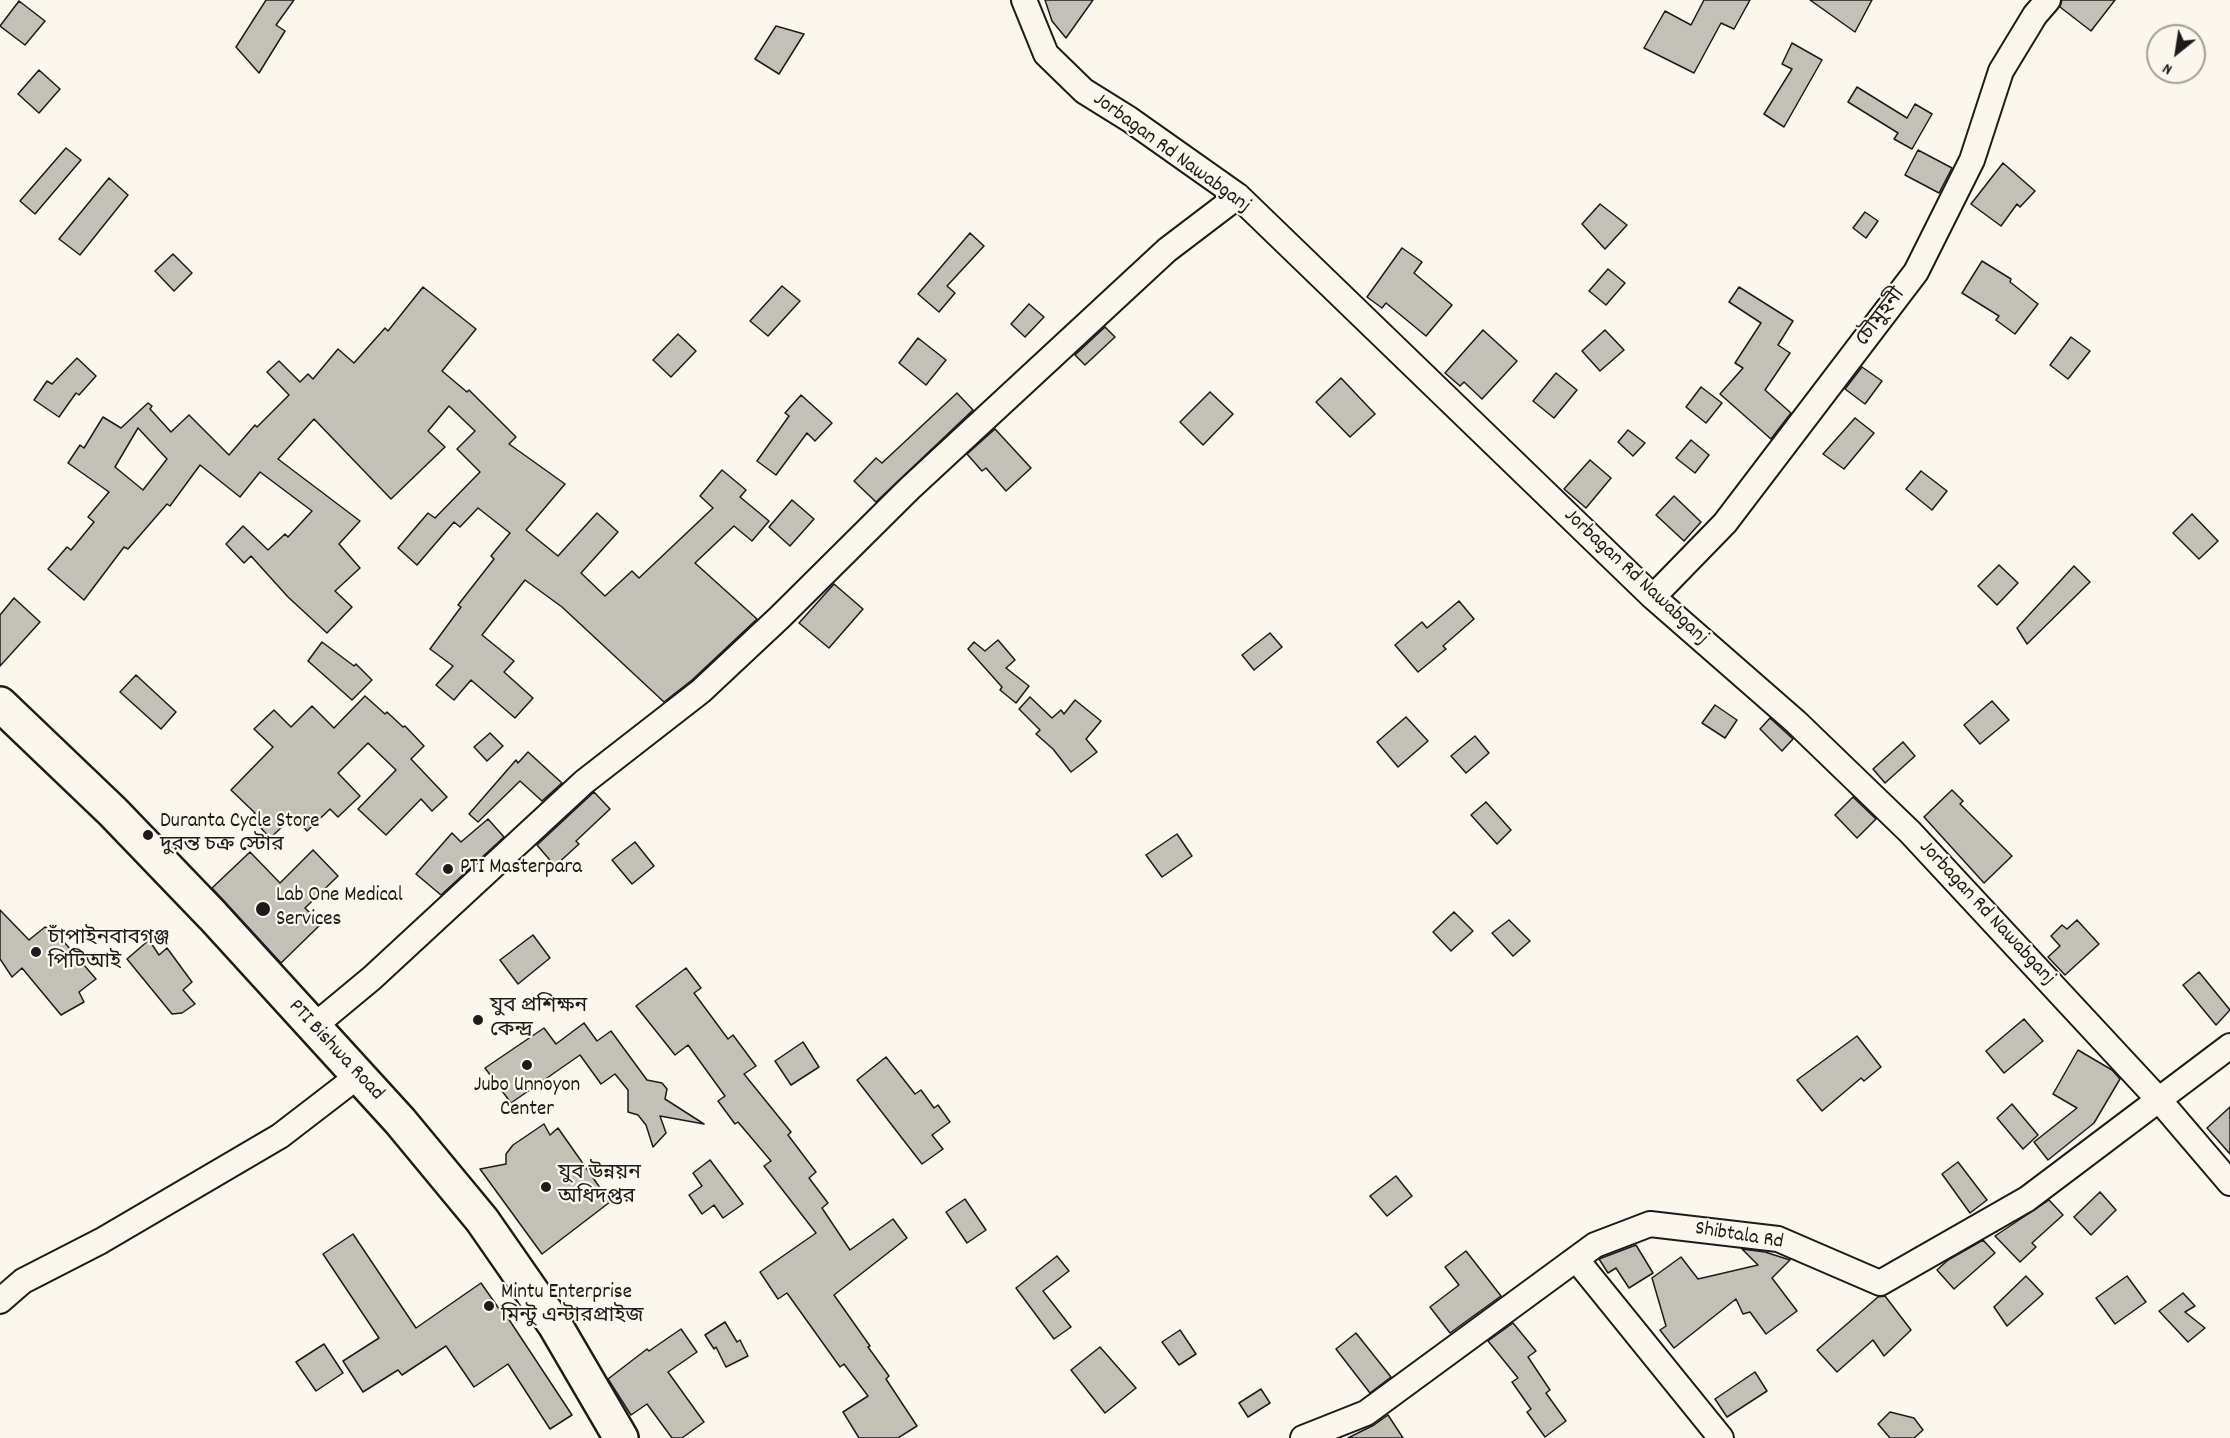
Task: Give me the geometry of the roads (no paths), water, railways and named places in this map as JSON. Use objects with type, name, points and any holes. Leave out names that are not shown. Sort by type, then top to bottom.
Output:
[{"type":"highway","name":"PTI Bishwa Road","points":[[0,704],[129,828],[213,916],[358,1076],[482,1220],[555,1325],[621,1438]]},
{"type":"street","name":"Jorbagan Rd Nawabganj","points":[[1024,0],[1046,54],[1084,91],[1129,119],[1238,196],[1653,597],[1796,722],[1910,832],[2160,1101],[2230,1183]]},
{"type":"street","name":"চৌমুহনী","points":[[1653,597],[1725,523],[1916,272],[1972,160],[2001,71],[2035,15],[2048,0]]},
{"type":"street","points":[[313,1027],[372,978],[584,782],[701,691],[780,617],[909,489],[1167,250],[1238,196]]},
{"type":"street","name":"Shibtala Rd","points":[[1303,1438],[1366,1413],[1595,1245],[1650,1224],[1778,1239],[1880,1283],[2027,1199],[2230,1046]]},
{"type":"street","points":[[0,1301],[23,1281],[101,1241],[280,1137],[358,1076]]},
{"type":"street","points":[[1576,1259],[1721,1438]]},
{"type":"place","name":"Duranta Cycle Store দুরন্ত চক্র স্টোর","points":[[148,835]]},
{"type":"place","name":"PTI Masterpara","points":[[448,869]]},
{"type":"place","name":"Lab One Medical Services","points":[[263,909]]},
{"type":"place","name":"চাঁপাইনবাবগঞ্জ পিটিআই","points":[[36,952]]},
{"type":"place","name":"যুব প্রশিক্ষন কেন্দ্র","points":[[478,1020]]},
{"type":"place","name":"Jubo Unnoyon Center","points":[[527,1065]]},
{"type":"place","name":"যুব উন্নয়ন অধিদপ্তর","points":[[546,1187]]},
{"type":"place","name":"Mintu Enterprise মিন্টু এন্টারপ্রাইজ","points":[[489,1306]]}]
